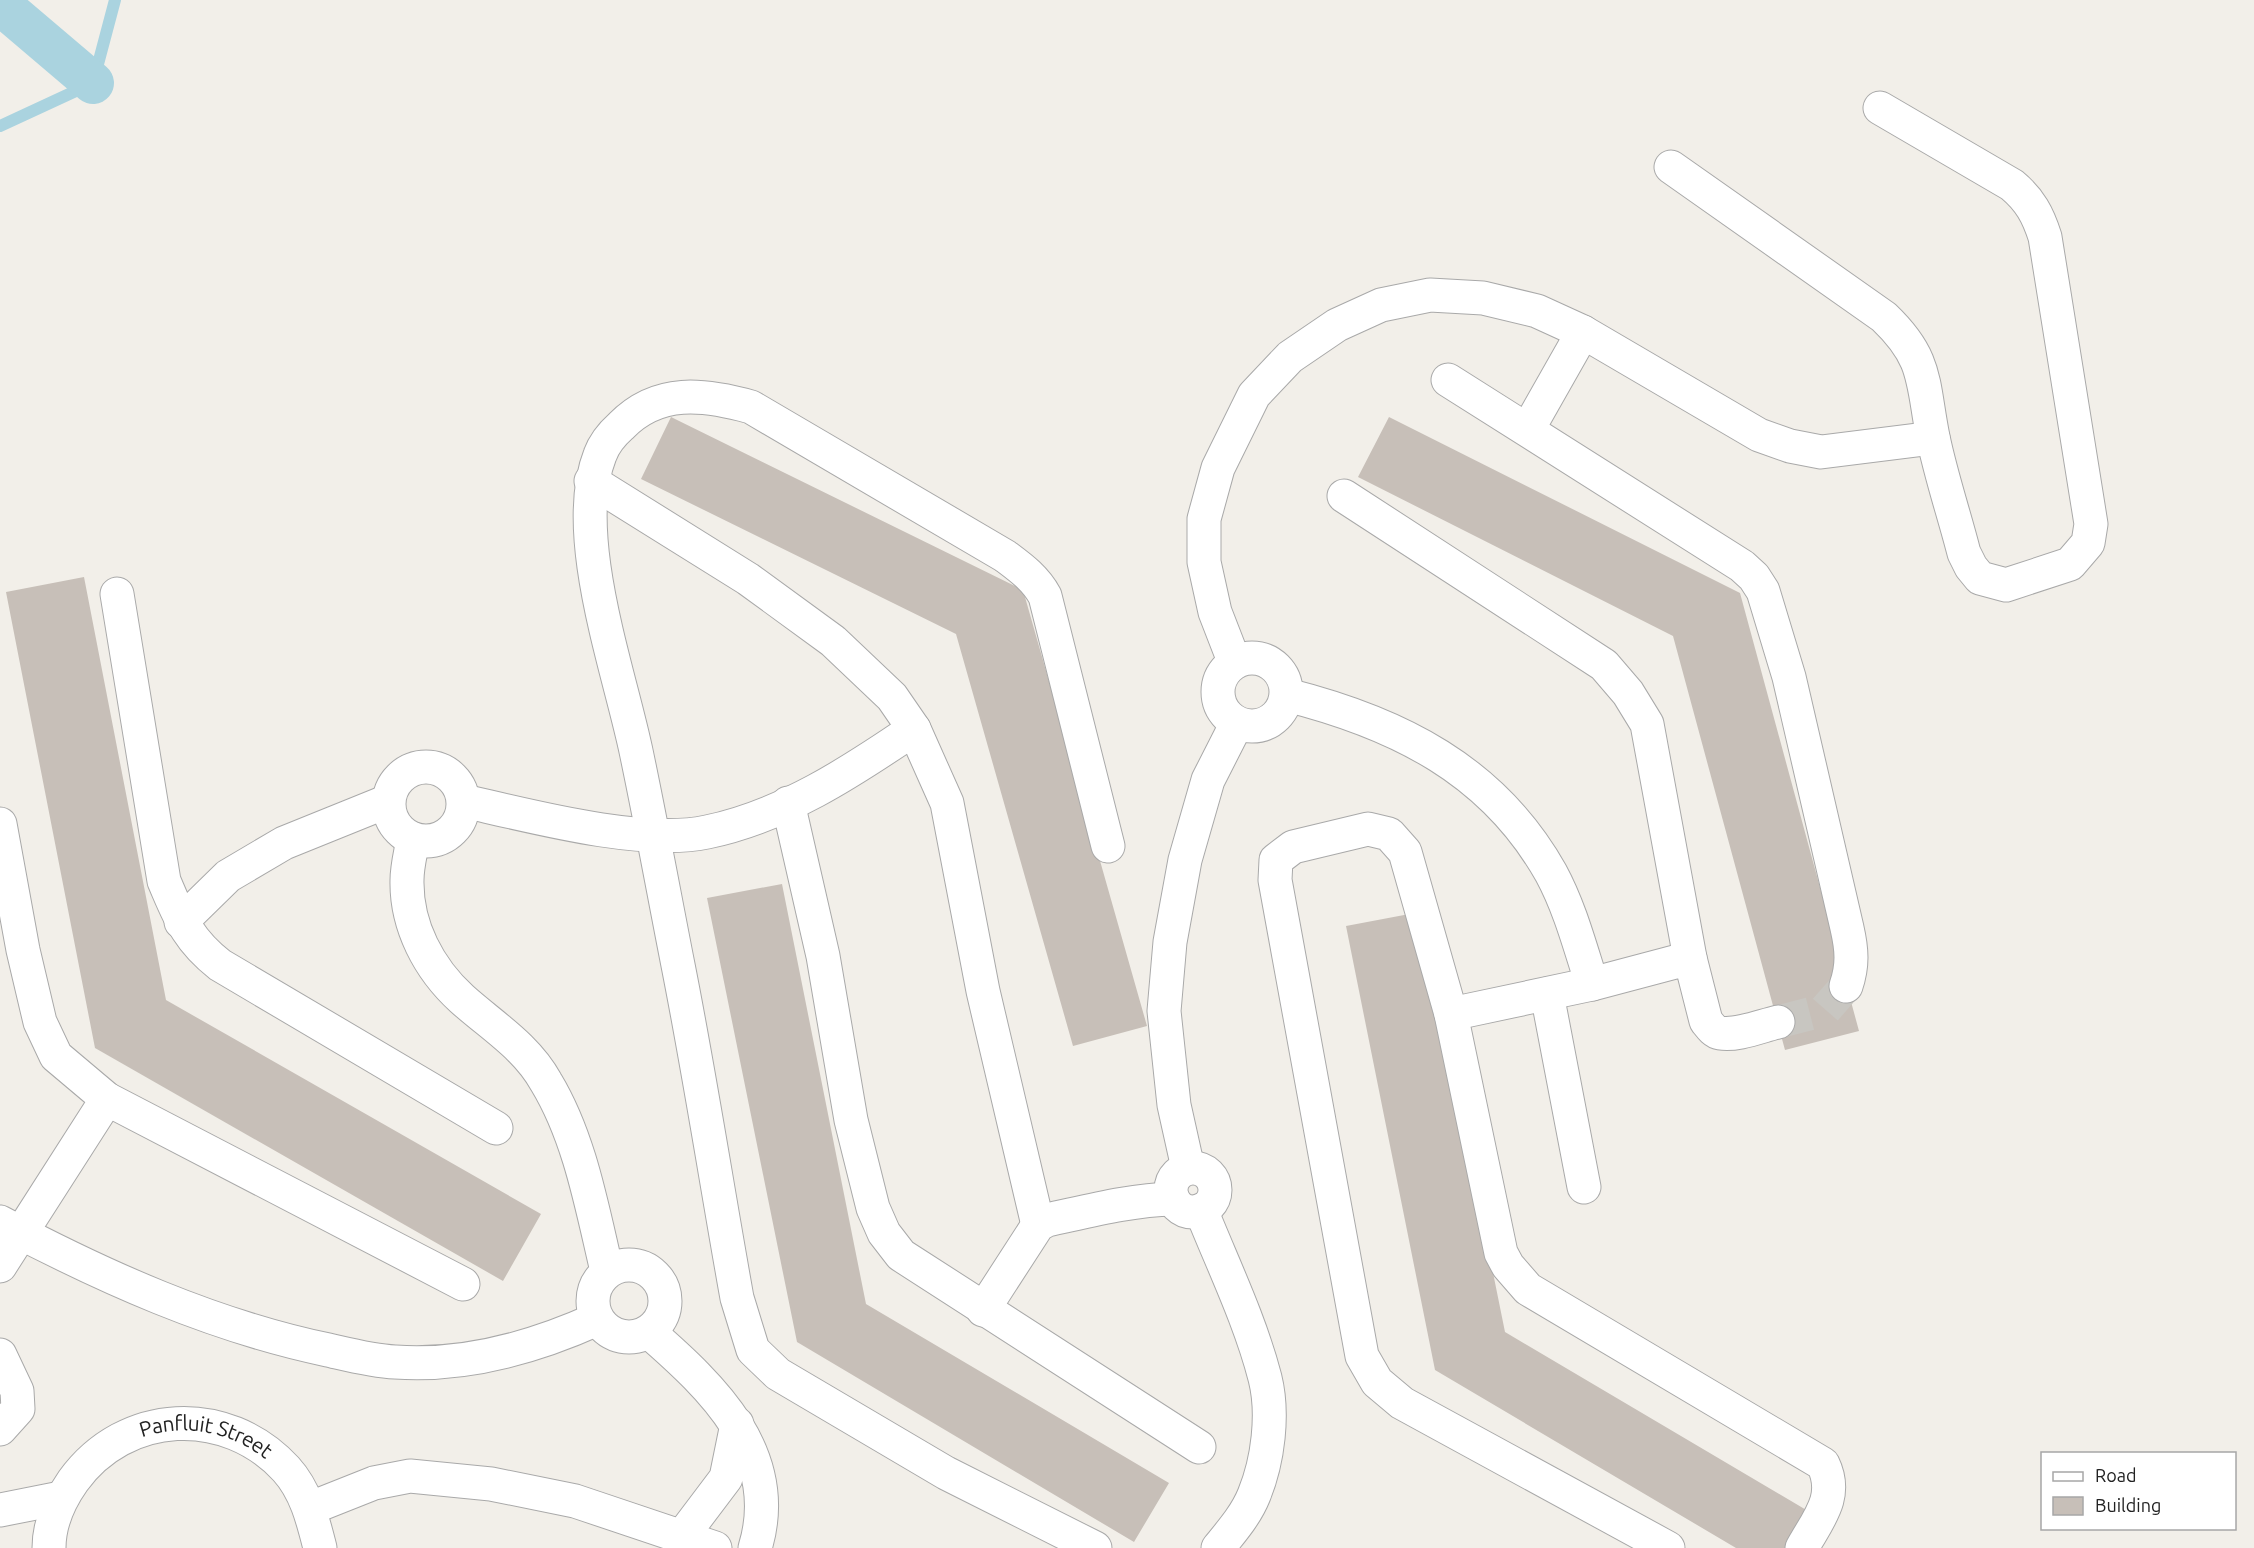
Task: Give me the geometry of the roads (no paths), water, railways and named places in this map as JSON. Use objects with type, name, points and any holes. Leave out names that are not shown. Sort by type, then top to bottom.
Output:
[{"type":"street","points":[[1671,167],[1884,317],[1905,337],[1919,362],[1933,438],[1964,553],[1980,578],[2006,585],[2070,564],[2088,543],[2091,524],[2045,237],[2037,213],[2025,196],[2012,185],[1880,108]]},
{"type":"street","points":[[1234,661],[1215,612],[1204,562],[1204,519],[1218,468],[1254,395],[1290,357],[1337,325],[1381,305],[1430,295],[1483,298],[1537,311],[1583,332],[1759,435],[1790,446],[1821,452],[1933,438]]},
{"type":"street","points":[[1528,429],[1583,332]]},
{"type":"street","points":[[1448,380],[1742,566],[1754,577],[1763,591],[1789,677],[1847,928],[1852,952],[1851,969],[1846,986]]},
{"type":"street","points":[[1095,1548],[946,1473],[816,1398],[778,1374],[753,1350],[737,1298],[679,968],[636,750],[606,630],[593,553],[589,516],[591,481],[600,453],[612,434],[633,413],[659,400],[681,396],[713,397],[751,407],[1005,556],[1037,582],[1045,596],[1108,846]]},
{"type":"street","points":[[591,481],[748,579],[833,641],[892,697],[914,729],[947,803],[983,991],[1038,1225]]},
{"type":"street","points":[[1344,496],[1604,665],[1628,693],[1647,724],[1690,958],[1706,1021],[1712,1029],[1720,1033],[1778,1022]]},
{"type":"street","points":[[117,594],[164,881],[181,922],[198,948],[220,964],[496,1128]]},
{"type":"street","points":[[1259,657],[1271,662],[1283,677],[1287,695],[1283,708],[1275,718],[1256,726],[1237,723],[1226,713],[1218,700],[1218,685],[1224,671],[1234,661],[1259,657]]},
{"type":"street","points":[[1287,695],[1341,709],[1419,743],[1456,766],[1492,795],[1526,834],[1551,874],[1569,915],[1592,984]]},
{"type":"street","points":[[1218,1548],[1239,1521],[1254,1495],[1269,1436],[1265,1379],[1241,1310],[1187,1205],[1171,1186],[1177,1175],[1188,1168],[1174,1105],[1164,1011],[1170,942],[1185,860],[1208,780],[1237,723]]},
{"type":"street","points":[[464,801],[556,821],[651,835],[706,833],[756,818],[840,780],[914,729]]},
{"type":"street","points":[[418,767],[434,767],[448,774],[459,786],[464,801],[462,817],[454,829],[442,838],[428,842],[413,839],[394,825],[389,813],[388,801],[393,786],[404,774],[418,767]]},
{"type":"street","points":[[181,922],[237,870],[285,843],[388,801]]},
{"type":"street","points":[[788,803],[823,956],[851,1120],[873,1208],[884,1233],[902,1255],[983,1310],[1199,1447]]},
{"type":"street","points":[[0,824],[12,953],[56,1056],[107,1099],[463,1284]]},
{"type":"street","points":[[1668,1548],[1402,1403],[1377,1382],[1362,1356],[1275,880],[1276,860],[1293,847],[1368,829],[1380,830],[1397,841],[1405,852],[1450,1014],[1501,1253],[1508,1266],[1528,1288],[1823,1464],[1831,1480],[1829,1498],[1802,1548]]},
{"type":"street","points":[[413,839],[407,878],[408,900],[409,912],[420,942],[437,973],[462,999],[526,1054],[546,1080],[565,1117],[593,1210],[607,1271]]},
{"type":"street","points":[[1450,1014],[1592,984],[1690,958]]},
{"type":"street","points":[[1547,994],[1584,1187]]},
{"type":"street","points":[[0,1266],[10,1227],[107,1099]]},
{"type":"street","points":[[983,1310],[1038,1225],[1047,1220],[1143,1200],[1187,1205]]},
{"type":"street","points":[[10,1227],[118,1280],[242,1330],[301,1345],[395,1362],[477,1358],[561,1335],[597,1319]]},
{"type":"street","points":[[635,1265],[648,1270],[659,1280],[665,1294],[665,1308],[659,1322],[649,1332],[635,1337],[620,1337],[607,1330],[597,1319],[593,1306],[593,1293],[598,1281],[607,1271],[621,1266],[635,1265]]},
{"type":"street","points":[[649,1332],[695,1371],[721,1400],[746,1440],[759,1484],[760,1520],[755,1548]]},
{"type":"street","points":[[0,1355],[17,1392],[18,1409],[8,1424],[0,1430]]},
{"type":"street","name":"Panfluit Street","points":[[49,1548],[49,1535],[61,1498],[87,1461],[123,1436],[166,1423],[211,1425],[253,1442],[287,1470],[310,1508],[320,1548]]},
{"type":"street","points":[[683,1535],[726,1478],[737,1424]]},
{"type":"street","points":[[310,1508],[374,1483],[410,1476],[490,1484],[575,1501],[683,1535],[715,1548]]},
{"type":"street","points":[[0,1510],[61,1498]]},
{"type":"waterway","points":[[0,126],[93,83],[115,0]]},
{"type":"waterway","points":[[0,4],[93,83]]},
{"type":"tunnel","points":[[1778,1022],[1825,1010],[1846,986]]}]
